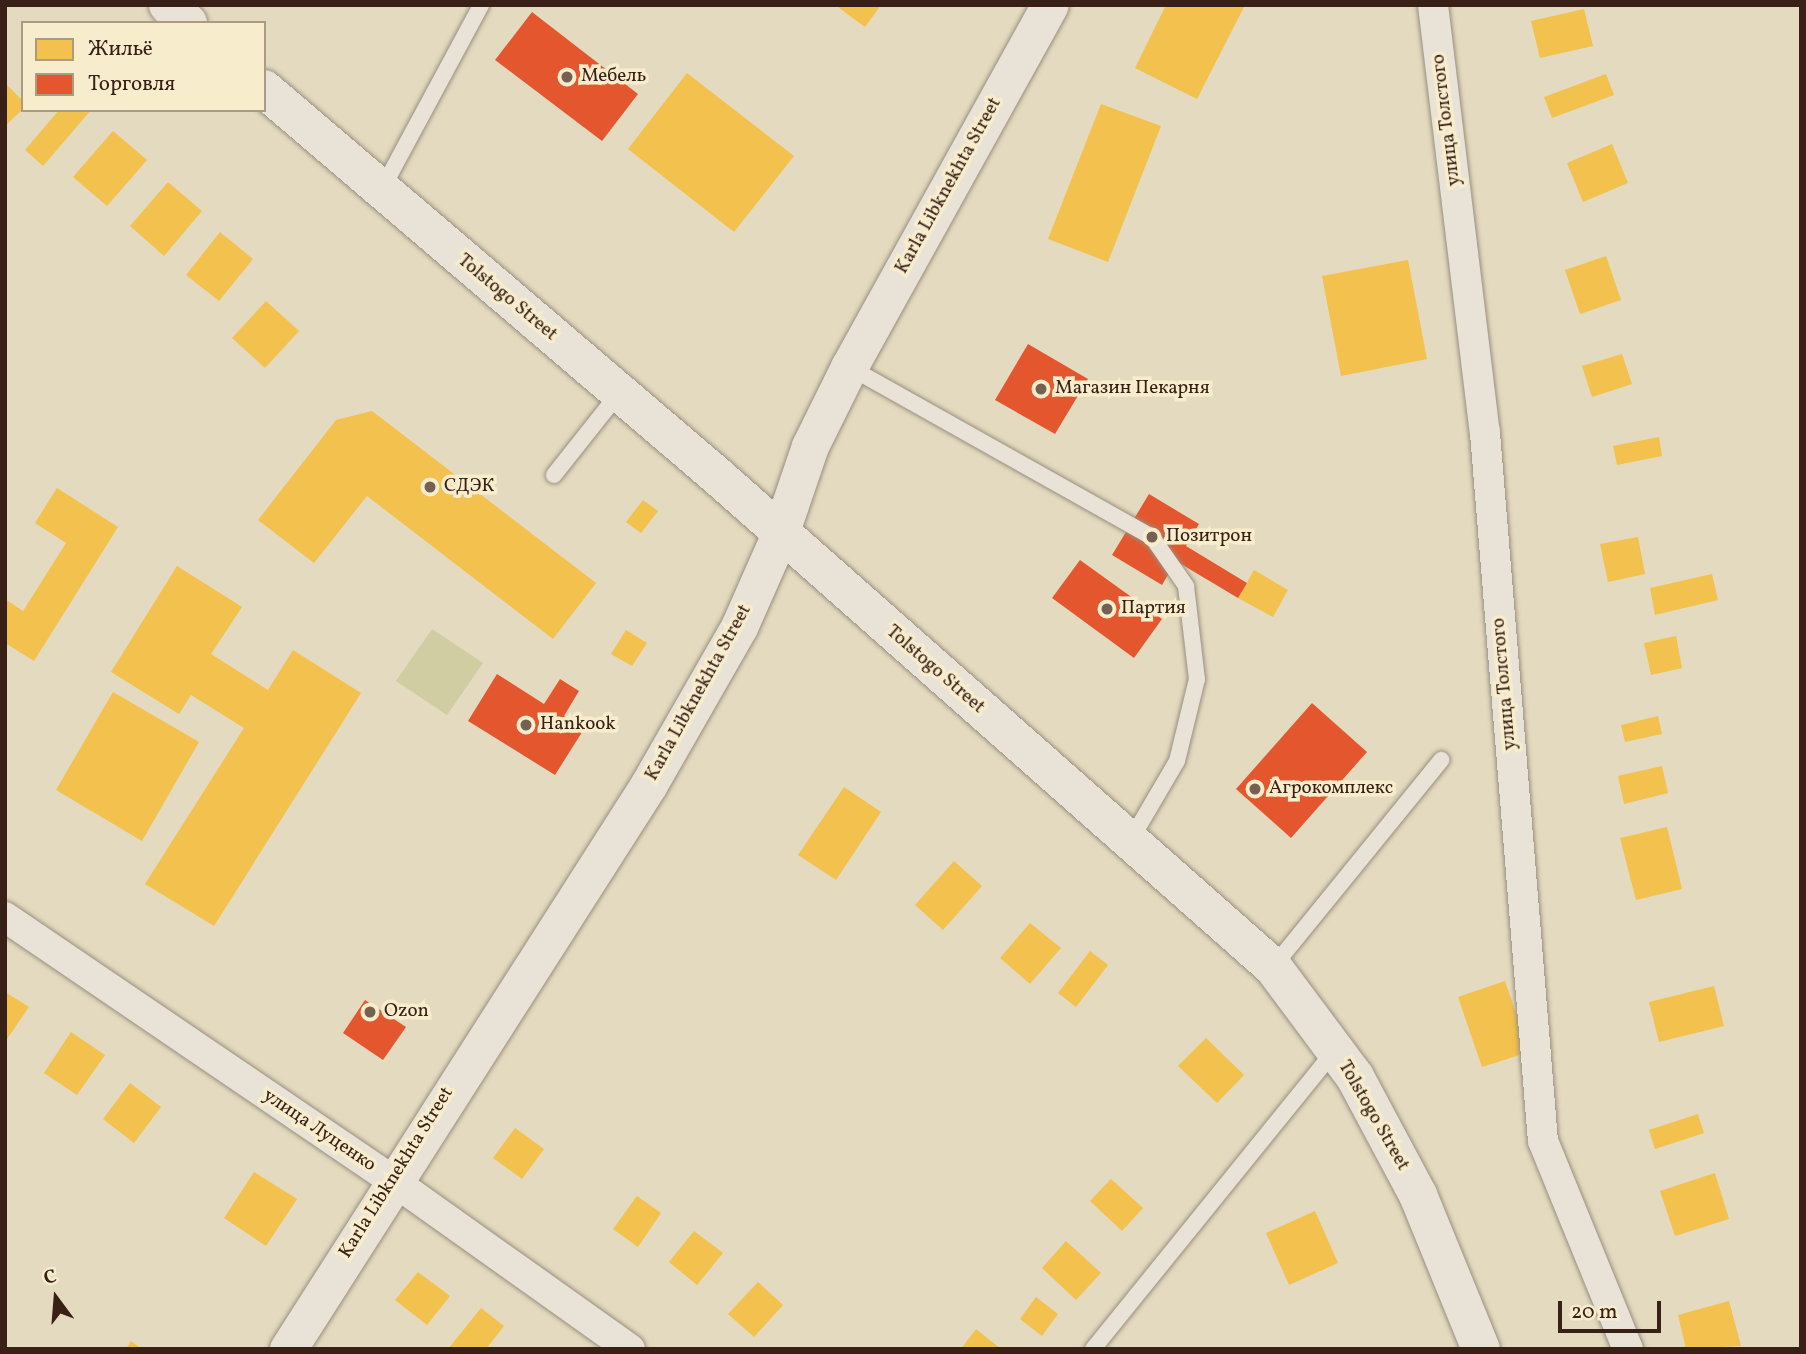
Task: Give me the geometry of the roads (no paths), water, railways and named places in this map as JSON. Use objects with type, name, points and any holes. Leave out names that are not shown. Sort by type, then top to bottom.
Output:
[{"type":"main road","points":[[168,5],[186,21]]},
{"type":"main road","name":"Tolstogo Street","points":[[266,91],[619,393],[1273,967],[1355,1077],[1418,1195],[1481,1349]]},
{"type":"street","name":"Karla Libknekhta Street","points":[[288,1349],[392,1180],[649,784],[739,627],[780,534],[810,446],[849,367],[1049,5]]},
{"type":"street","name":"улица Толстого","points":[[1433,5],[1485,433],[1543,1141],[1628,1349]]},
{"type":"street","name":"улица Луценко","points":[[5,917],[392,1180],[630,1349]]},
{"type":"lane","points":[[382,191],[481,5]]},
{"type":"lane","points":[[849,367],[1152,537],[1186,586],[1197,679],[1177,761],[1130,841]]},
{"type":"lane","points":[[554,475],[619,393]]},
{"type":"lane","points":[[1273,967],[1441,760]]},
{"type":"lane","points":[[1093,1349],[1335,1050]]},
{"type":"place","name":"Мебель","points":[[567,77]]},
{"type":"place","name":"Магазин Пекарня","points":[[1041,389]]},
{"type":"place","name":"СДЭК","points":[[430,487]]},
{"type":"place","name":"Позитрон","points":[[1152,537]]},
{"type":"place","name":"Партия","points":[[1107,609]]},
{"type":"place","name":"Hankook","points":[[526,725]]},
{"type":"place","name":"Агрокомплекс","points":[[1255,789]]},
{"type":"place","name":"Ozon","points":[[370,1012]]}]
